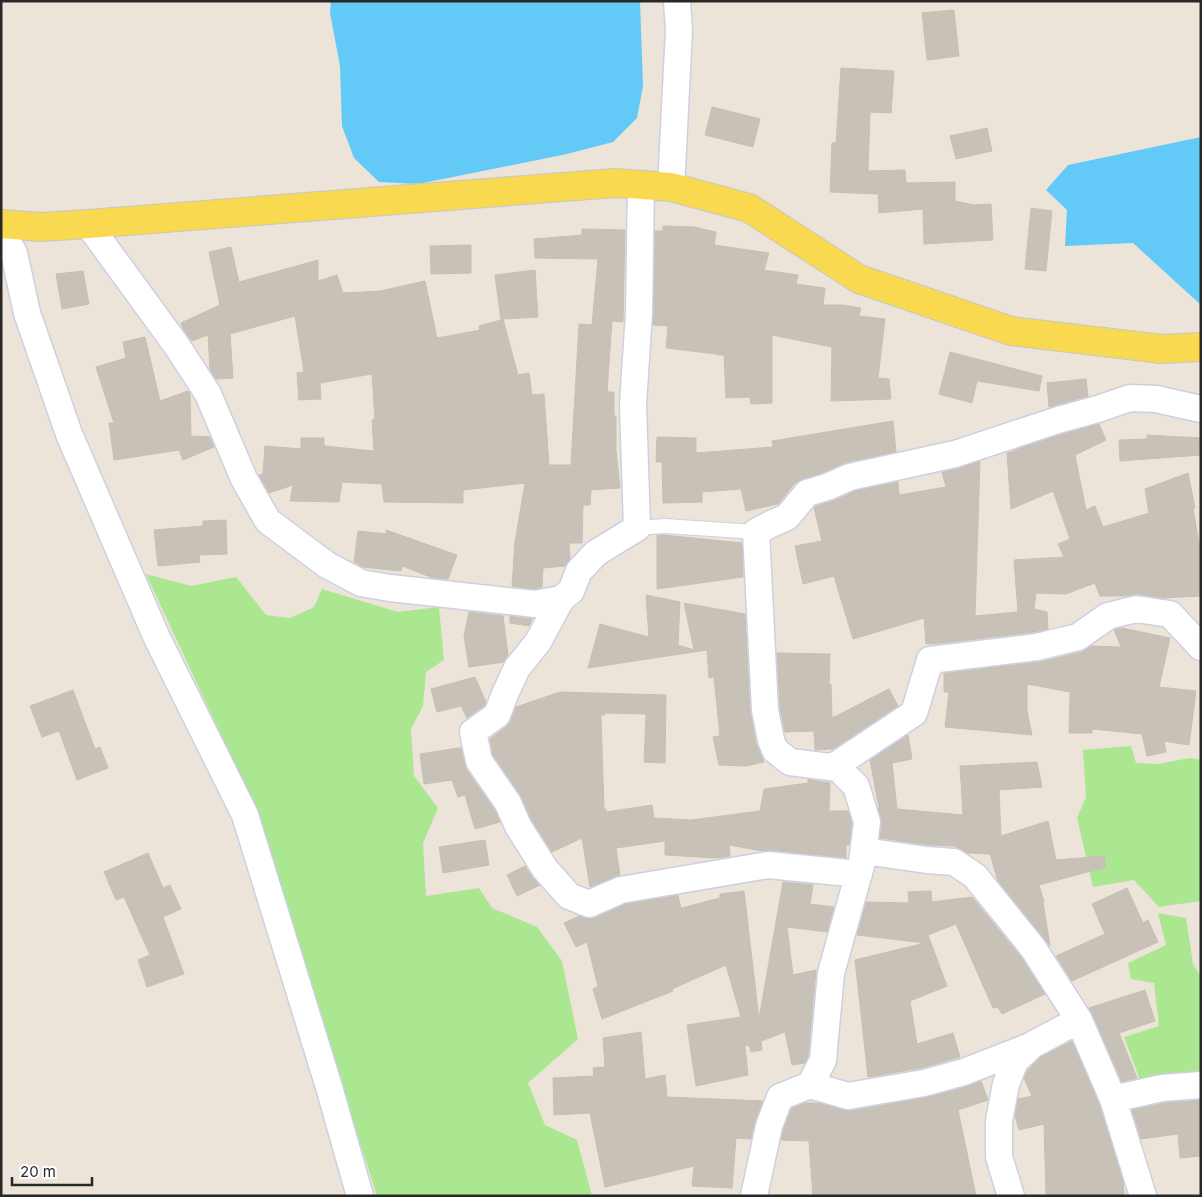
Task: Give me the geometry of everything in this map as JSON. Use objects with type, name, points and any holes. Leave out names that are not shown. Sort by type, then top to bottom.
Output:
[{"type":"main road","points":[[1,224],[41,227],[88,224],[615,183],[671,187],[749,208],[859,279],[1011,331],[1162,349],[1201,347]]},
{"type":"street","points":[[671,187],[679,30],[677,1]]},
{"type":"street","points":[[642,185],[633,404],[637,528],[596,553],[579,571],[571,590],[561,599],[538,642],[517,668],[497,715],[473,732],[479,761],[508,803],[518,826],[545,869],[569,896],[590,904],[621,890],[768,865],[927,860],[954,862],[975,876],[1033,948],[1079,1020],[1113,1099],[1142,1196]]},
{"type":"street","points":[[88,224],[177,346],[208,394],[244,479],[268,521],[327,565],[360,583],[535,604],[561,599]]},
{"type":"street","points":[[1,231],[14,253],[26,313],[69,434],[157,638],[245,814],[329,1087],[360,1196]]},
{"type":"street","points":[[810,1085],[823,1060],[831,973],[861,863],[867,822],[856,786],[838,768],[790,762],[775,750],[771,740],[765,710],[756,532],[787,517],[807,494],[850,477],[955,454],[1130,398],[1156,399],[1201,409]]},
{"type":"street","points":[[832,767],[914,713],[930,660],[1037,647],[1062,641],[1078,637],[1108,616],[1136,609],[1170,614],[1201,647]]},
{"type":"street","points":[[754,1196],[769,1126],[780,1097],[810,1085],[848,1096],[924,1083],[964,1072],[1032,1045],[1079,1020]]},
{"type":"street","points":[[1011,1196],[999,1157],[999,1121],[1006,1084],[1014,1061],[1032,1045]]},
{"type":"street","points":[[1113,1099],[1162,1088],[1201,1085]]},
{"type":"lane","points":[[637,528],[665,526],[756,532]]},
{"type":"green space","points":[[146,574],[191,586],[236,577],[266,615],[290,618],[314,607],[322,589],[398,612],[439,607],[444,660],[426,672],[423,706],[411,729],[414,776],[438,808],[423,843],[426,896],[479,888],[492,908],[537,927],[562,961],[578,1039],[528,1083],[545,1125],[577,1140],[592,1196],[377,1196],[254,806]]},
{"type":"green space","points":[[1131,746],[1136,763],[1158,764],[1190,758],[1201,760],[1201,901],[1159,907],[1134,880],[1093,887],[1077,818],[1086,797],[1083,750]]},
{"type":"green space","points":[[1158,913],[1186,918],[1193,964],[1201,977],[1201,1073],[1140,1080],[1124,1037],[1159,1026],[1154,983],[1131,979],[1128,963],[1166,945]]},
{"type":"water","points":[[331,1],[640,1],[643,86],[637,118],[613,142],[567,154],[418,184],[379,182],[354,158],[342,126],[340,66],[330,13]]},
{"type":"water","points":[[1201,137],[1201,305],[1133,243],[1065,246],[1067,210],[1046,190],[1068,165]]},
{"type":"building","points":[[954,10],[959,56],[927,60],[922,13]]},
{"type":"building","points":[[841,68],[894,71],[891,113],[870,112],[868,171],[905,170],[906,183],[955,182],[955,201],[974,205],[991,204],[993,240],[924,244],[923,209],[879,213],[878,194],[830,192],[832,143],[836,143]]},
{"type":"building","points":[[712,107],[760,119],[753,147],[705,135]]},
{"type":"building","points":[[987,128],[992,151],[956,159],[950,136]]},
{"type":"building","points":[[1031,208],[1052,211],[1046,271],[1025,269]]},
{"type":"building","points":[[663,226],[694,227],[716,232],[714,245],[769,253],[764,270],[798,275],[796,284],[825,288],[823,305],[843,305],[861,308],[859,316],[885,319],[878,378],[889,379],[891,399],[831,401],[832,347],[772,335],[772,403],[751,404],[750,397],[726,398],[724,355],[666,348],[668,326],[653,325],[655,231],[663,231]]},
{"type":"building","points":[[582,229],[625,230],[623,322],[612,321],[607,392],[614,392],[616,451],[620,488],[591,490],[590,505],[583,505],[582,543],[569,543],[570,559],[565,566],[543,568],[542,587],[534,589],[512,586],[515,542],[525,483],[463,490],[463,503],[384,502],[382,484],[342,482],[339,502],[290,501],[293,485],[269,493],[259,475],[263,474],[265,446],[301,449],[301,438],[324,438],[324,446],[374,451],[372,420],[375,419],[372,374],[320,383],[321,399],[299,400],[297,373],[304,372],[295,316],[230,334],[233,378],[216,379],[210,369],[208,335],[192,341],[181,323],[220,305],[209,252],[231,247],[239,282],[318,260],[318,281],[337,275],[343,293],[380,291],[425,281],[437,338],[480,330],[479,326],[501,320],[495,275],[535,270],[538,317],[503,319],[518,375],[529,373],[532,395],[544,394],[549,465],[571,465],[579,324],[592,325],[598,259],[535,258],[534,239],[582,235]]},
{"type":"building","points":[[471,245],[471,273],[431,274],[430,246]]},
{"type":"building","points":[[83,271],[89,304],[62,309],[56,274]]},
{"type":"building","points":[[145,337],[160,401],[188,391],[190,394],[191,436],[210,437],[214,447],[183,460],[179,450],[114,460],[109,423],[114,423],[96,367],[126,358],[123,342]]},
{"type":"building","points":[[950,352],[1042,376],[1039,391],[977,381],[972,403],[939,394]]},
{"type":"building","points":[[1086,379],[1088,396],[1049,407],[1047,383]]},
{"type":"building","points":[[893,421],[896,452],[847,462],[803,479],[795,483],[778,504],[746,511],[741,489],[702,492],[702,502],[663,503],[662,462],[656,462],[657,437],[696,438],[696,453],[773,447],[772,441]]},
{"type":"building","points":[[1099,424],[1106,440],[1075,455],[1086,510],[1095,506],[1103,527],[1149,513],[1145,489],[1188,473],[1201,555],[1201,596],[1162,598],[1138,594],[1100,596],[1095,583],[1066,594],[1036,593],[1034,609],[1047,612],[1048,629],[926,644],[924,618],[853,639],[834,576],[803,584],[795,546],[822,541],[814,508],[816,506],[855,491],[898,482],[899,495],[946,487],[942,472],[980,461],[975,616],[1018,612],[1014,560],[1064,557],[1058,544],[1070,539],[1053,491],[1011,509],[1007,453],[1062,434]]},
{"type":"building","points":[[1147,435],[1201,438],[1201,455],[1120,461],[1119,440],[1147,439]]},
{"type":"building","points":[[226,520],[227,554],[199,555],[200,562],[158,566],[154,530],[203,526],[203,521]]},
{"type":"building","points":[[386,530],[457,555],[448,579],[433,578],[402,566],[401,571],[363,567],[354,562],[358,531],[387,534]]},
{"type":"building","points":[[657,535],[742,543],[743,577],[657,589]]},
{"type":"building","points":[[646,595],[680,602],[678,645],[694,650],[684,603],[745,614],[750,711],[756,743],[764,762],[746,766],[719,765],[713,737],[720,736],[714,677],[709,678],[707,650],[588,668],[600,624],[649,637]]},
{"type":"building","points":[[469,612],[503,616],[508,655],[504,662],[469,667],[464,636]]},
{"type":"building","points":[[510,616],[532,619],[529,626],[510,623]]},
{"type":"building","points":[[1122,628],[1170,638],[1159,687],[1196,691],[1189,745],[1164,741],[1166,752],[1147,756],[1142,734],[1092,729],[1092,733],[1069,733],[1070,692],[1027,684],[1027,711],[1032,735],[945,727],[949,692],[944,692],[944,673],[1040,662],[1082,652],[1092,646],[1121,647],[1114,630]]},
{"type":"building","points":[[777,653],[830,654],[829,684],[831,684],[832,718],[889,689],[898,706],[833,749],[815,750],[814,731],[785,732],[780,708]]},
{"type":"building","points":[[475,677],[486,702],[485,705],[467,718],[461,706],[437,712],[431,689]]},
{"type":"building","points":[[73,690],[95,749],[100,747],[108,768],[77,780],[59,731],[42,737],[30,706]]},
{"type":"building","points":[[560,692],[666,695],[665,763],[644,762],[646,714],[605,713],[605,715],[601,715],[604,809],[606,809],[606,812],[652,805],[654,818],[691,820],[760,811],[764,789],[808,783],[808,779],[830,783],[829,811],[848,811],[852,823],[849,845],[846,845],[846,858],[769,850],[763,851],[729,845],[730,856],[717,858],[665,855],[665,841],[616,848],[620,875],[590,887],[582,838],[552,852],[531,819],[520,795],[493,755],[490,739],[506,727],[516,707]]},
{"type":"building","points":[[908,735],[912,759],[892,763],[897,809],[963,815],[960,766],[1037,762],[1042,787],[999,790],[1001,836],[1048,821],[1056,860],[1104,856],[1106,867],[1039,885],[1044,902],[1050,946],[998,881],[990,854],[967,853],[955,846],[929,845],[880,838],[881,818],[870,760]]},
{"type":"building","points":[[461,748],[466,769],[495,810],[500,822],[475,829],[465,795],[458,797],[452,780],[424,784],[420,754]]},
{"type":"building","points":[[485,840],[489,865],[443,873],[439,847]]},
{"type":"building","points":[[148,853],[163,888],[170,885],[181,909],[163,917],[184,974],[147,987],[138,960],[150,955],[124,897],[116,900],[104,872]]},
{"type":"building","points":[[525,866],[540,885],[517,896],[507,875]]},
{"type":"building","points":[[783,882],[813,885],[810,904],[834,907],[827,932],[787,927],[793,975],[816,970],[808,1056],[805,1063],[792,1065],[785,1032],[761,1041],[762,1050],[751,1052],[749,1045],[745,1046],[748,1075],[696,1086],[687,1025],[741,1017],[726,965],[672,989],[673,991],[602,1019],[593,989],[598,987],[587,942],[576,947],[564,923],[579,916],[589,919],[595,918],[625,904],[678,895],[681,908],[720,898],[720,894],[744,891],[759,1019]]},
{"type":"building","points":[[1127,888],[1143,923],[1148,920],[1158,942],[1072,981],[1056,956],[1105,934],[1092,904]]},
{"type":"building","points":[[931,891],[932,902],[972,897],[1021,957],[1045,994],[1002,1014],[998,1007],[993,1008],[956,924],[928,935],[947,986],[910,1001],[917,1044],[953,1033],[960,1057],[921,1068],[868,1077],[855,960],[925,943],[857,935],[866,902],[909,903],[908,892]]},
{"type":"building","points":[[1145,990],[1155,1021],[1119,1033],[1137,1078],[1122,1082],[1089,1008]]},
{"type":"building","points":[[641,1032],[645,1079],[665,1075],[667,1097],[763,1101],[755,1121],[751,1139],[736,1138],[732,1188],[692,1186],[694,1166],[605,1187],[590,1113],[554,1115],[553,1078],[594,1076],[593,1068],[605,1067],[603,1038]]},
{"type":"building","points":[[1072,1041],[1099,1104],[1123,1181],[1124,1196],[1046,1196],[1044,1124],[1019,1130],[1015,1116],[1018,1099],[1032,1096],[1024,1078],[1028,1070],[1041,1057]]},
{"type":"building","points":[[981,1081],[988,1100],[958,1110],[976,1196],[813,1196],[809,1141],[781,1140],[792,1108],[806,1103],[819,1103],[851,1111],[928,1097]]},
{"type":"building","points":[[1201,1100],[1201,1156],[1180,1158],[1178,1134],[1141,1139],[1132,1110],[1164,1103]]}]
